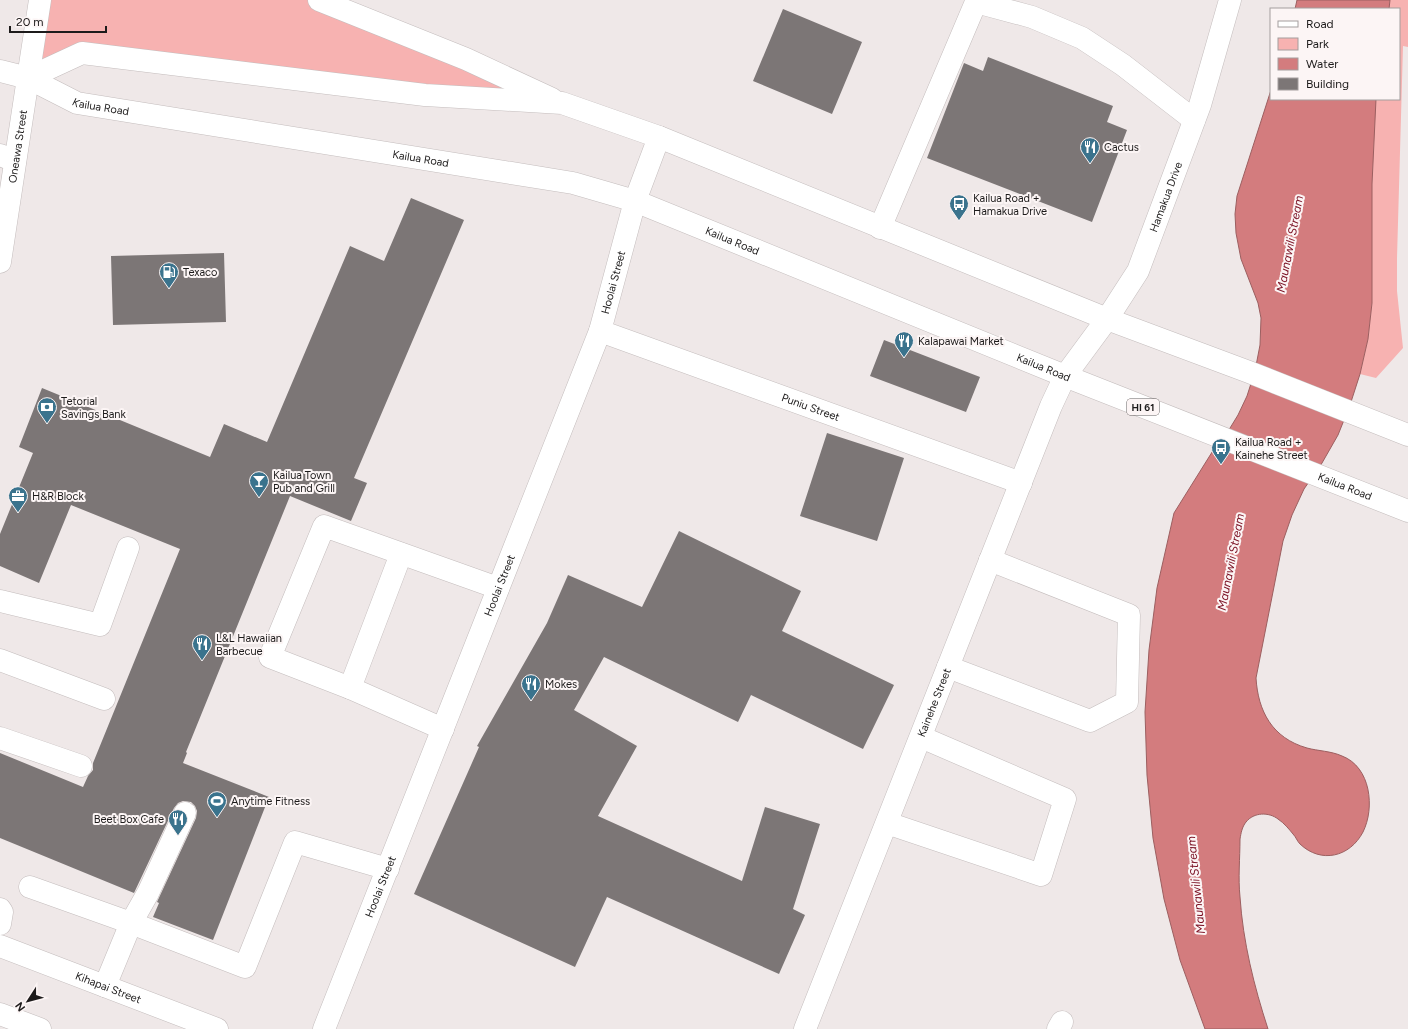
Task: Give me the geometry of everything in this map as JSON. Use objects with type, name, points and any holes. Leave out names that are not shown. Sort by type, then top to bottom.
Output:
[{"type":"main road","points":[[28,78],[40,0]]},
{"type":"main road","name":"Hamakua Drive","points":[[1065,376],[1107,319],[1138,271],[1200,105],[1230,0]]},
{"type":"main road","points":[[330,2],[466,59],[562,103],[659,137],[1107,319],[1249,372],[1408,435]]},
{"type":"main road","points":[[880,228],[976,2],[1032,18],[1082,38],[1123,65],[1194,120]]},
{"type":"main road","points":[[28,78],[82,52],[425,95],[562,103]]},
{"type":"main road","name":"Kailua Road","points":[[0,71],[28,78],[77,103],[573,183],[635,201],[1065,376],[1408,511]]},
{"type":"main road","name":"Oneawa Street","points":[[0,262],[8,158],[28,78]]},
{"type":"main road","name":"Hoolai Street","points":[[324,1029],[600,331],[635,201],[659,137]]},
{"type":"main road","name":"Puniu Street","points":[[600,331],[1021,484]]},
{"type":"main road","name":"Kainehe Street","points":[[805,1029],[1051,406],[1065,376]]},
{"type":"main road","points":[[443,729],[350,688],[270,657],[324,526],[498,588]]},
{"type":"main road","points":[[0,601],[100,624],[128,548]]},
{"type":"main road","points":[[350,688],[401,554]]},
{"type":"main road","points":[[948,667],[1090,721],[1128,702],[1129,615],[990,560]]},
{"type":"main road","points":[[0,660],[104,699]]},
{"type":"main road","points":[[887,823],[1041,875],[1065,799],[921,737]]},
{"type":"main road","points":[[0,738],[81,766]]},
{"type":"main road","points":[[105,986],[131,923],[148,894],[185,813]]},
{"type":"main road","points":[[30,888],[131,923],[245,967],[295,842],[388,869]]},
{"type":"main road","points":[[0,909],[2,912],[0,924]]},
{"type":"main road","name":"Kihapai Street","points":[[0,946],[217,1029]]},
{"type":"main road","points":[[0,1014],[40,1029]]},
{"type":"green space","points":[[38,0],[319,0],[562,103],[88,53],[28,78]]},
{"type":"green space","points":[[1390,0],[1408,0],[1408,47],[1403,46],[1397,258],[1397,291],[1403,348],[1376,378],[1360,374],[1368,339],[1372,303],[1372,184],[1375,102],[1376,100],[1400,100],[1400,8],[1389,8]]},
{"type":"water","points":[[1297,0],[1390,0],[1389,8],[1295,8]]},
{"type":"water","name":"Maunawili Stream","points":[[1270,93],[1270,100],[1376,100],[1372,184],[1372,303],[1368,339],[1360,374],[1338,435],[1322,463],[1304,489],[1292,515],[1283,541],[1256,678],[1257,690],[1264,712],[1269,722],[1276,730],[1295,743],[1307,748],[1342,756],[1352,761],[1359,769],[1365,779],[1368,789],[1369,812],[1363,832],[1357,841],[1343,852],[1326,856],[1308,850],[1300,844],[1284,824],[1270,815],[1262,814],[1253,816],[1246,822],[1240,839],[1239,883],[1241,914],[1250,964],[1268,1029],[1205,1029],[1180,960],[1164,899],[1153,838],[1147,775],[1145,712],[1149,650],[1157,588],[1174,513],[1214,449],[1227,433],[1238,415],[1247,396],[1255,371],[1260,345],[1261,318],[1258,303],[1241,259],[1236,233],[1235,214],[1237,196]]},
{"type":"building","points":[[783,9],[862,42],[832,114],[753,81]]},
{"type":"building","points":[[988,57],[1113,106],[1107,122],[1127,130],[1092,222],[927,158],[964,63],[983,71]]},
{"type":"building","points":[[411,198],[464,220],[354,478],[367,483],[351,521],[290,496],[186,752],[187,753],[183,763],[269,797],[213,940],[153,917],[159,903],[157,902],[196,818],[197,811],[191,802],[183,801],[178,803],[174,808],[134,893],[0,838],[0,753],[83,787],[88,776],[93,770],[93,763],[180,549],[71,505],[39,583],[0,566],[0,534],[33,453],[19,447],[42,388],[210,457],[224,424],[267,442],[350,246],[384,261]]},
{"type":"building","name":"Texaco","points":[[224,253],[226,322],[113,325],[111,256]]},
{"type":"building","name":"Kalapawai Market","points":[[884,340],[980,377],[966,412],[870,376]]},
{"type":"building","points":[[827,433],[904,458],[877,541],[800,516]]},
{"type":"building","points":[[679,531],[801,591],[782,631],[894,685],[863,749],[751,695],[738,722],[604,657],[574,710],[637,746],[598,816],[742,881],[765,807],[820,824],[793,909],[805,915],[779,974],[607,897],[575,967],[414,894],[479,747],[477,746],[547,623],[568,575],[642,607]]},
{"type":"place","name":"Cactus","points":[[1090,164]]},
{"type":"place","name":"Kailua Road + Hamakua Drive","points":[[959,221]]},
{"type":"place","name":"Texaco","points":[[169,289]]},
{"type":"place","name":"Kalapawai Market","points":[[904,358]]},
{"type":"place","name":"Tetorial Savings Bank","points":[[47,424]]},
{"type":"place","name":"Kailua Road + Kainehe Street","points":[[1221,465]]},
{"type":"place","name":"Kailua Town Pub and Grill","points":[[259,498]]},
{"type":"place","name":"H&R Block","points":[[18,513]]},
{"type":"place","name":"L&L Hawaiian Barbecue","points":[[202,661]]},
{"type":"place","name":"Mokes","points":[[531,701]]},
{"type":"place","name":"Anytime Fitness","points":[[217,818]]},
{"type":"place","name":"Beet Box Cafe","points":[[178,836]]}]
